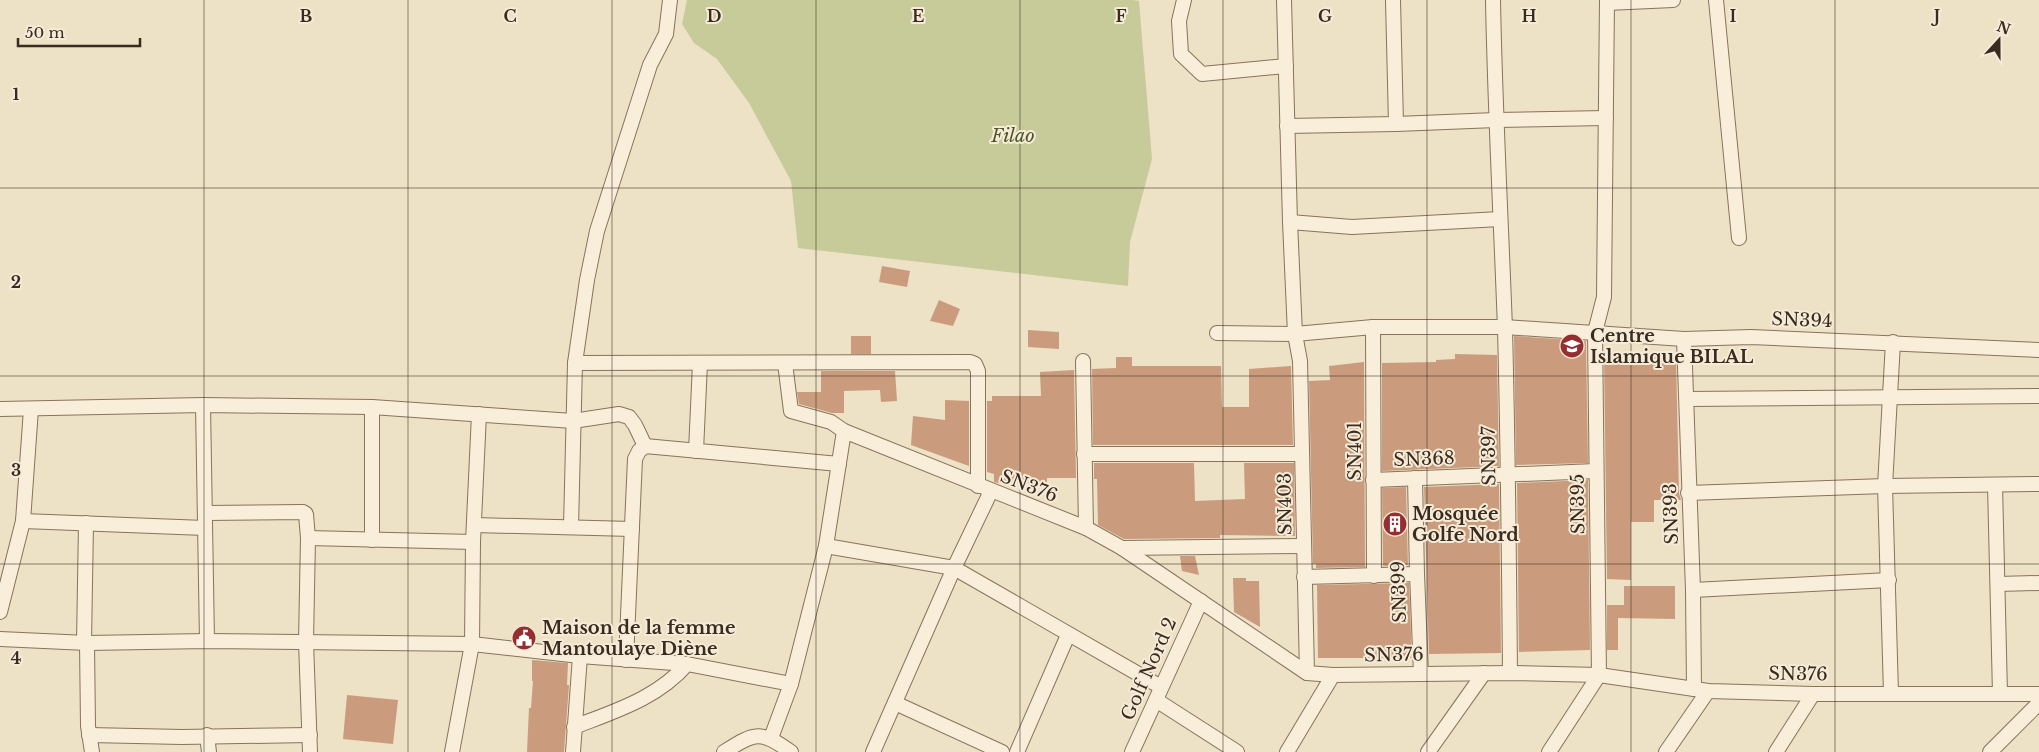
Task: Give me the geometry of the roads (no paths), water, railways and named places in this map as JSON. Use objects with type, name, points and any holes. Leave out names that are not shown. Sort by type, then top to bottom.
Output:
[{"type":"street","points":[[571,527],[575,363],[587,280],[597,231],[650,65],[666,34],[670,0]]},
{"type":"street","points":[[1184,0],[1179,20],[1181,54],[1202,74],[1286,66]]},
{"type":"street","name":"SN403","points":[[1284,0],[1290,222],[1295,334],[1300,361],[1307,673]]},
{"type":"street","points":[[1393,0],[1396,124]]},
{"type":"street","name":"SN397","points":[[1493,0],[1508,475],[1510,673]]},
{"type":"street","points":[[1607,2],[1673,0]]},
{"type":"street","points":[[1716,0],[1740,238]]},
{"type":"street","name":"SN395","points":[[1599,675],[1596,332],[1604,297],[1607,2]]},
{"type":"street","points":[[1287,126],[1606,118]]},
{"type":"street","points":[[1290,222],[1352,228],[1500,218]]},
{"type":"street","name":"SN394","points":[[1217,333],[1295,334],[1373,327],[1504,327],[1684,338],[1751,337],[2039,350]]},
{"type":"street","name":"SN401","points":[[1373,327],[1374,576]]},
{"type":"street","name":"SN393","points":[[1684,338],[1688,494],[1693,590],[1694,689]]},
{"type":"street","points":[[1891,693],[1885,486],[1893,342]]},
{"type":"street","points":[[1083,361],[1086,528]]},
{"type":"street","points":[[575,363],[970,362],[975,364],[978,372],[985,489],[954,568],[873,752]]},
{"type":"street","points":[[696,451],[700,363]]},
{"type":"street","name":"SN376","points":[[785,363],[791,411],[831,422],[844,431],[1086,528],[1122,548],[1307,673],[1333,675],[1484,673],[1599,675],[1708,691],[1813,694],[2039,694]]},
{"type":"street","points":[[1687,399],[2039,396]]},
{"type":"street","points":[[0,409],[203,405],[372,407],[573,421],[619,414],[629,417],[645,446]]},
{"type":"street","points":[[203,405],[207,640]]},
{"type":"street","points":[[372,407],[372,540]]},
{"type":"street","points":[[0,612],[23,521],[31,409]]},
{"type":"street","points":[[452,752],[472,644],[473,542],[478,414]]},
{"type":"street","points":[[771,738],[791,684],[826,546],[844,431]]},
{"type":"street","points":[[626,660],[635,459],[639,450],[645,446],[839,464]]},
{"type":"street","points":[[1084,454],[1302,454]]},
{"type":"street","name":"SN368","points":[[1374,480],[1596,471]]},
{"type":"street","name":"SN399","points":[[1415,478],[1416,574],[1422,674]]},
{"type":"street","points":[[1688,494],[1885,486],[2039,484]]},
{"type":"street","points":[[1995,485],[2000,694]]},
{"type":"street","points":[[205,512],[303,512],[306,516],[308,538],[306,642],[310,752]]},
{"type":"street","points":[[23,521],[205,528]]},
{"type":"street","points":[[86,523],[86,643],[89,735],[92,752]]},
{"type":"street","points":[[474,525],[632,528]]},
{"type":"street","points":[[308,538],[473,542]]},
{"type":"street","points":[[826,546],[954,568],[1068,635],[1158,693],[1237,752]]},
{"type":"street","points":[[1122,548],[1304,546]]},
{"type":"street","points":[[1304,577],[1416,574]]},
{"type":"street","points":[[1693,590],[1889,580]]},
{"type":"street","points":[[1998,584],[2039,583]]},
{"type":"street","name":"Golf Nord 2","points":[[1132,752],[1200,602]]},
{"type":"street","points":[[1016,752],[1068,635]]},
{"type":"street","points":[[0,639],[86,643],[207,640],[472,644],[580,656],[688,664],[791,684]]},
{"type":"street","points":[[573,752],[580,656]]},
{"type":"street","points":[[574,727],[654,693],[688,664]]},
{"type":"street","points":[[1428,752],[1484,673]]},
{"type":"street","points":[[1287,752],[1333,675]]},
{"type":"street","points":[[1549,752],[1599,675]]},
{"type":"street","points":[[1666,752],[1708,691]]},
{"type":"street","points":[[1776,752],[1813,694]]},
{"type":"street","points":[[895,703],[1002,752]]},
{"type":"street","points":[[1990,752],[2039,703]]},
{"type":"street","points":[[89,735],[182,737],[207,735],[310,735]]},
{"type":"street","points":[[207,735],[209,752]]},
{"type":"street","points":[[724,752],[753,737],[771,738],[791,752]]},
{"type":"place","name":"Centre Islamique BILAL","points":[[1572,346]]},
{"type":"place","name":"Mosquée Golfe Nord","points":[[1395,524]]},
{"type":"place","name":"Maison de la femme Mantoulaye Diène","points":[[524,638]]},
{"type":"park label","name":"Filao","points":[[1013,136]]}]
